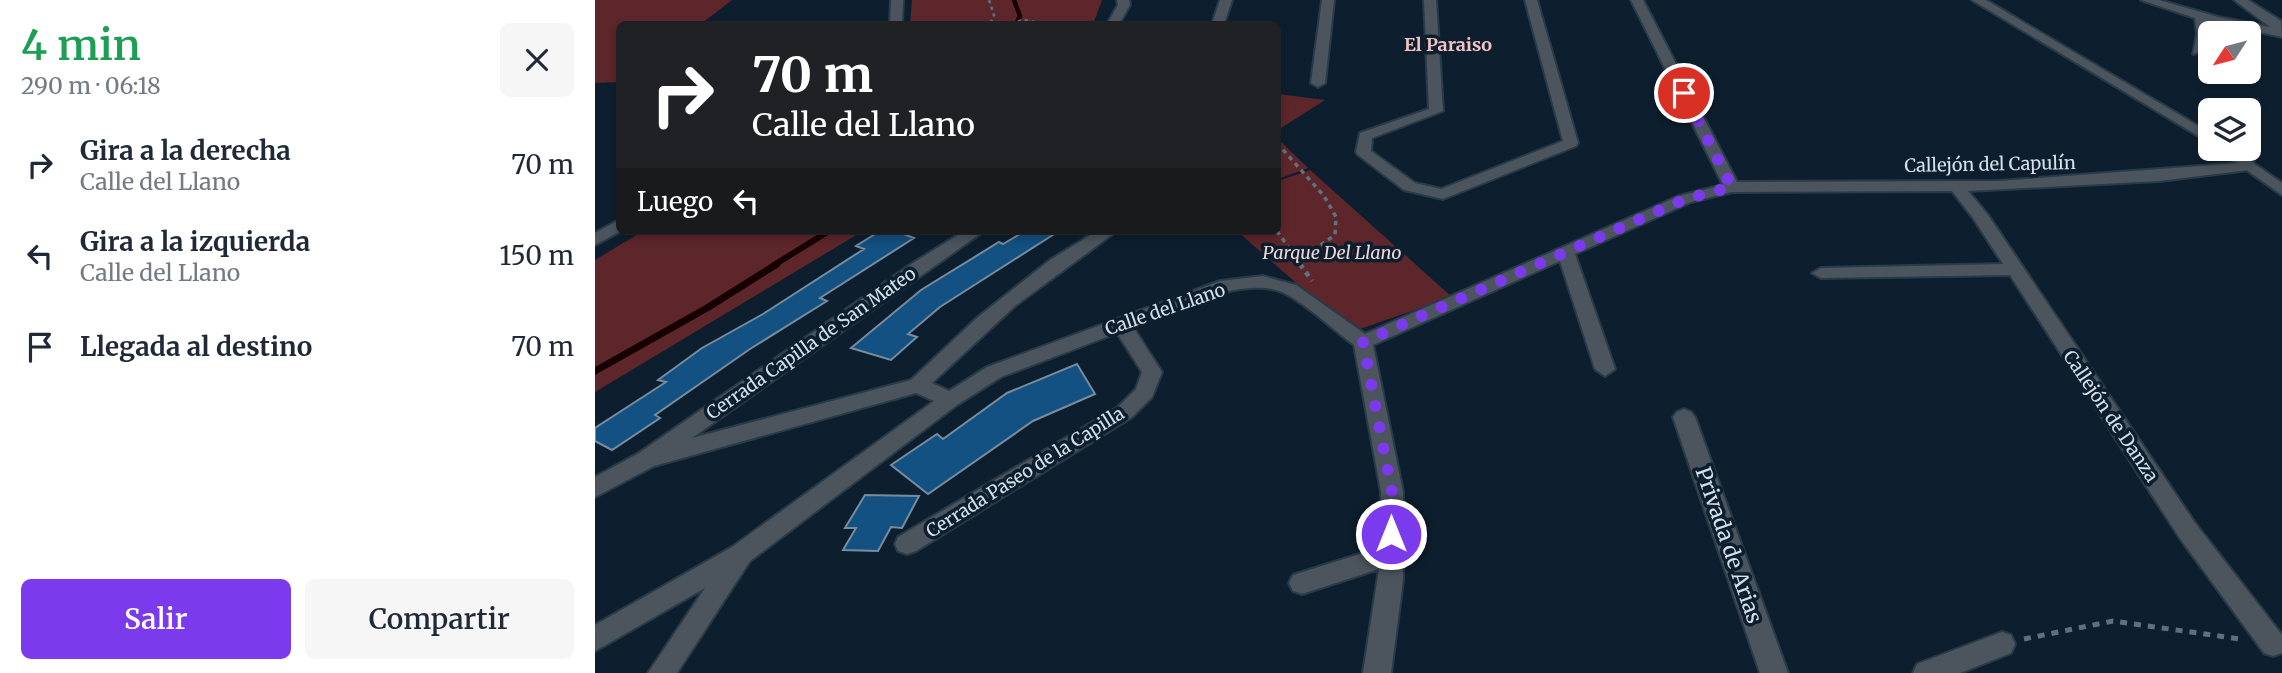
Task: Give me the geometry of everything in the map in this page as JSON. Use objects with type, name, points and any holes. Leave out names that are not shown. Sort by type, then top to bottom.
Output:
[{"type":"street","points":[[896,21],[897,0]]},
{"type":"street","points":[[1115,21],[1124,5],[1123,0]]},
{"type":"street","points":[[1219,21],[1226,0]]},
{"type":"street","points":[[1318,83],[1328,0]]},
{"type":"street","points":[[1430,0],[1436,111],[1365,136],[1363,144],[1363,152],[1406,188],[1425,194],[1443,194],[1571,143],[1531,0]]},
{"type":"street","points":[[1377,673],[1391,580],[1392,492],[1363,342],[1685,199],[1732,187],[1637,0]]},
{"type":"street","points":[[1978,0],[2198,132]]},
{"type":"street","points":[[2147,0],[2280,35],[2277,24],[2240,0]]},
{"type":"street","points":[[2197,51],[2203,34],[2201,16]]},
{"type":"street","points":[[2243,161],[2282,190]]},
{"type":"street","name":"Callejón del Capulín","points":[[1732,187],[1999,186],[2159,176],[2249,165]]},
{"type":"street","name":"Callejón de Danza","points":[[1955,185],[1980,215],[2187,530],[2273,644]]},
{"type":"street","points":[[595,240],[616,227]]},
{"type":"street","name":"Cerrada Capilla de San Mateo","points":[[647,459],[919,267],[971,235]]},
{"type":"street","points":[[595,488],[647,459],[918,385],[985,319],[1072,252],[1102,235]]},
{"type":"street","points":[[1566,253],[1605,369]]},
{"type":"street","points":[[1821,273],[2014,268]]},
{"type":"street","name":"Calle del Llano","points":[[741,554],[950,400],[994,372],[1220,288],[1263,282],[1290,289],[1363,342]]},
{"type":"street","name":"Cerrada Paseo de la Capilla","points":[[907,544],[1125,412],[1145,392],[1152,372],[1121,324]]},
{"type":"street","points":[[918,385],[950,400]]},
{"type":"street","name":"Privada de Arias","points":[[1684,418],[1774,673]]},
{"type":"street","points":[[595,639],[741,554]]},
{"type":"street","points":[[662,673],[741,554]]},
{"type":"street","points":[[1303,583],[1391,555]]},
{"type":"street","points":[[1927,673],[2003,644]]},
{"type":"path","points":[[989,0],[994,15],[991,21]]},
{"type":"path","points":[[1281,148],[1324,196],[1336,216],[1335,234],[1299,260]]},
{"type":"path","points":[[2003,644],[2113,621],[2273,644]]},
{"type":"green space","points":[[595,0],[732,0],[705,21],[616,21],[616,82],[595,83]]},
{"type":"green space","points":[[912,0],[1102,0],[1094,21],[910,21]]},
{"type":"green space","points":[[1281,94],[1325,100],[1281,128]]},
{"type":"green space","points":[[1281,142],[1308,168],[1281,178]]},
{"type":"green space","name":"Parque Del Llano","points":[[1310,170],[1452,297],[1357,330],[1303,289],[1242,235],[1281,235],[1281,180]]},
{"type":"green space","points":[[636,235],[856,235],[595,392],[595,260]]},
{"type":"building","points":[[874,235],[906,235],[914,238],[820,298],[827,301],[750,349],[655,415],[660,418],[612,450],[595,441],[595,428],[666,382],[658,380],[702,348],[763,314],[864,249],[856,246]]},
{"type":"building","points":[[1018,235],[1053,235],[940,307],[908,334],[917,337],[891,360],[851,348],[921,290],[999,242],[1003,244]]},
{"type":"building","points":[[1077,364],[1095,394],[1033,421],[928,494],[891,465],[937,434],[943,439],[1007,393]]},
{"type":"building","points":[[865,495],[919,496],[902,528],[891,527],[878,551],[843,550],[856,528],[845,528]]},
{"type":"waterway","points":[[1014,0],[1020,16],[1018,21]]},
{"type":"waterway","points":[[774,265],[823,235]]},
{"type":"waterway","points":[[595,371],[707,308],[777,264]]},
{"type":"district","name":"El Paraiso","points":[[1448,44]]},
{"type":"route","points":[[1391,534],[1392,492],[1363,342],[1685,199],[1732,187],[1684,93]]}]
